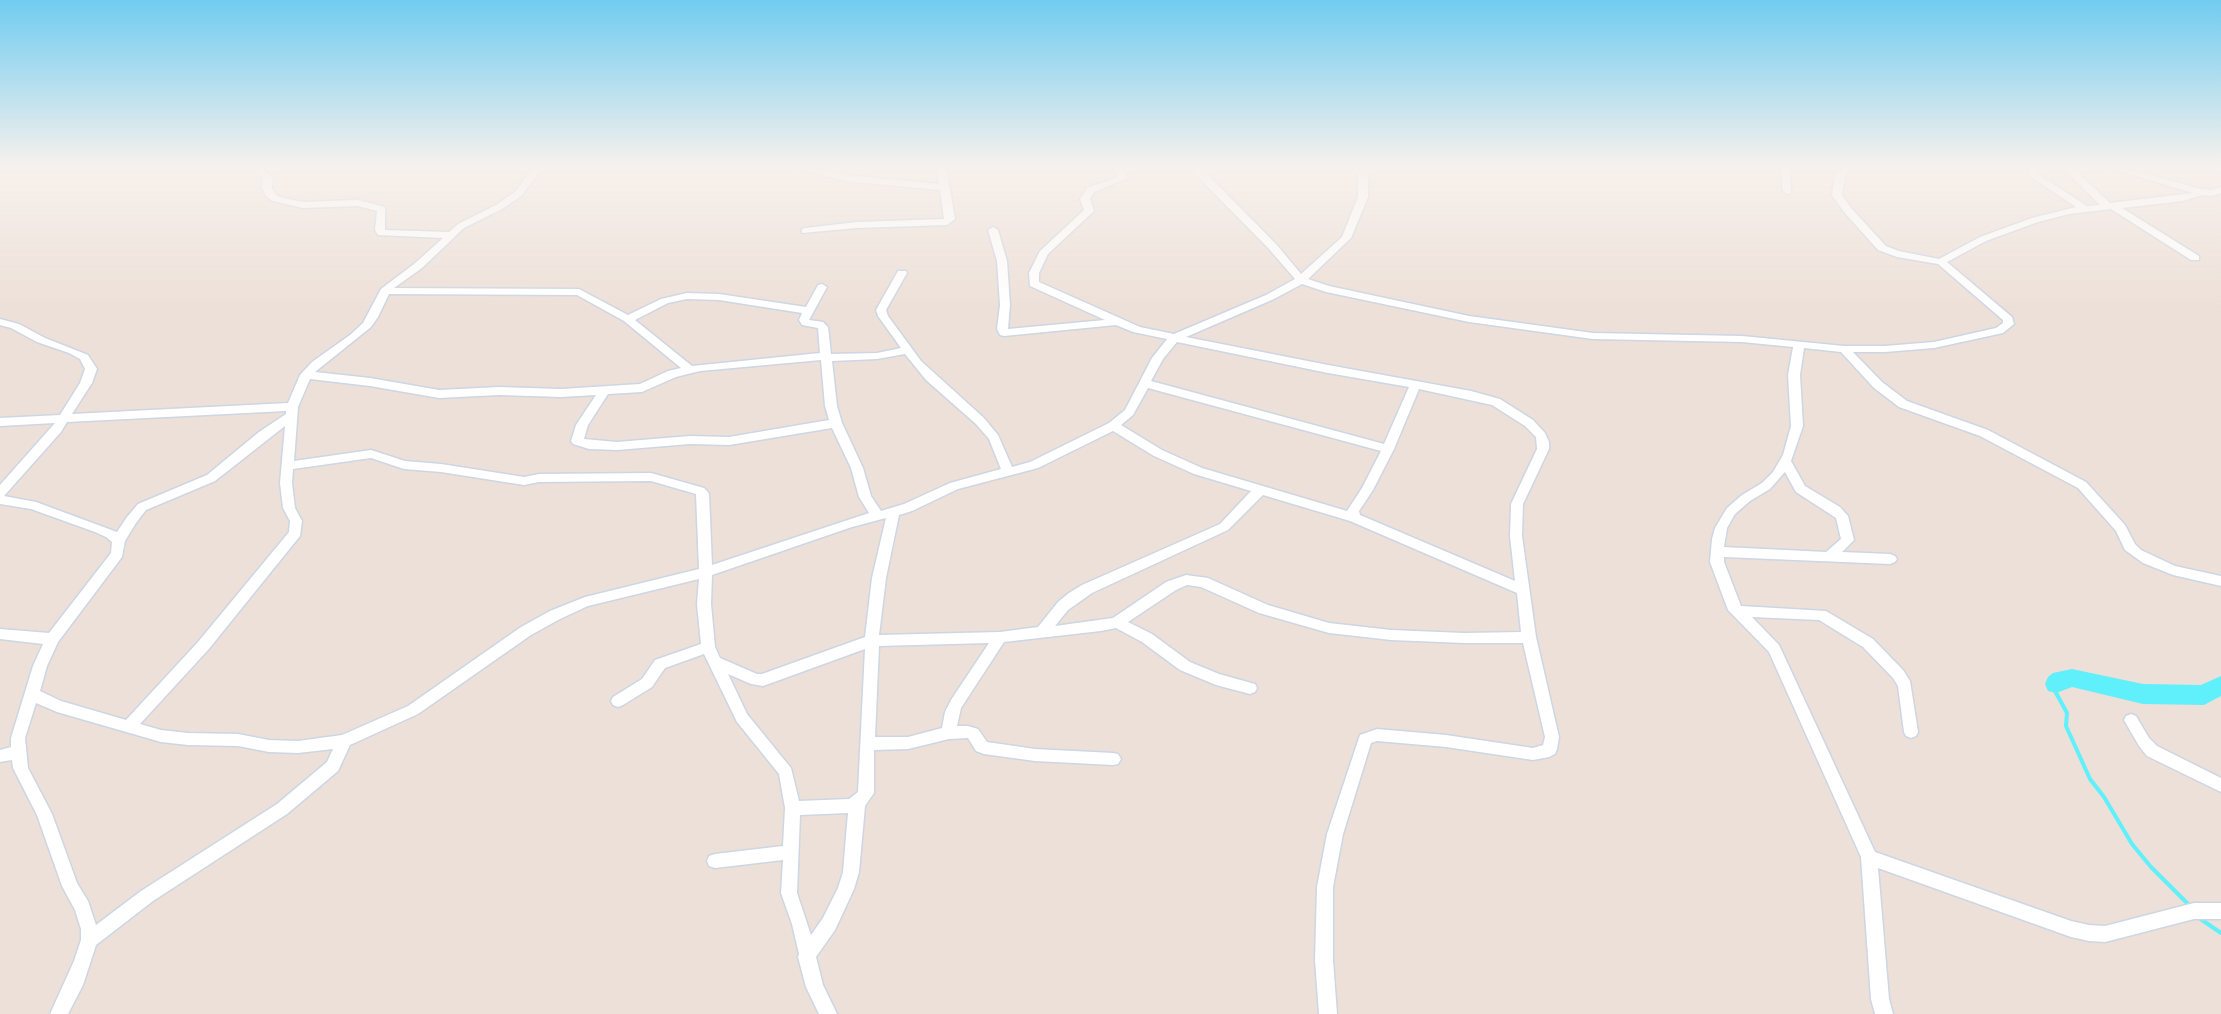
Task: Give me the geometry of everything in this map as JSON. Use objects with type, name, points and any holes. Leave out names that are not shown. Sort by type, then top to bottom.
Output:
[{"type":"street","points":[[382,213],[380,230],[382,233],[449,235]]},
{"type":"street","points":[[128,727],[204,646],[295,533],[296,521],[289,508],[286,494],[287,466],[292,411],[306,375],[316,364],[354,337],[367,325],[373,317],[385,291],[418,266],[460,226],[486,213]]},
{"type":"street","points":[[805,231],[857,225],[947,222],[950,219],[949,213]]},
{"type":"street","points":[[1087,213],[1044,253],[1038,263],[1033,283],[1137,330],[1415,386],[1471,395],[1496,402],[1529,423],[1541,436],[1543,449],[1517,504],[1516,536],[1529,636],[1552,737],[1550,749],[1533,754],[1446,741],[1377,735],[1365,739],[1335,834],[1325,887],[1324,960],[1328,1014]]},
{"type":"street","points":[[1240,213],[1273,246],[1301,280],[1326,289],[1469,319],[1528,328],[1593,336],[1742,339],[1799,346],[1885,349],[1934,345],[1999,331],[2009,324],[2008,318],[1944,266],[1942,262],[1897,254],[1882,248],[1850,213]]},
{"type":"street","points":[[32,694],[57,706],[161,736],[188,739],[238,740],[269,746],[298,748],[344,741],[419,706],[476,664],[555,615],[585,602],[706,572],[877,515],[908,508],[954,486],[1034,466],[1055,457],[1113,426],[1129,412],[1158,358],[1174,338],[1270,297],[1301,280],[1346,238],[1356,213]]},
{"type":"street","points":[[1942,262],[1944,259],[1983,239],[2035,220],[2065,213]]},
{"type":"street","points":[[2122,213],[2195,258]]},
{"type":"street","points":[[993,230],[1002,261],[1005,305],[1002,330],[1004,333],[1115,321]]},
{"type":"street","points":[[902,273],[890,290],[881,310],[896,334],[930,377],[980,421],[994,438],[1008,472]]},
{"type":"street","points":[[822,287],[804,322],[819,324],[823,327],[831,406],[836,424],[857,468],[865,497],[877,515]]},
{"type":"street","points":[[385,291],[575,290],[628,319],[689,369]]},
{"type":"street","points":[[628,319],[665,302],[687,296],[719,297],[809,310]]},
{"type":"street","points":[[0,322],[15,326],[41,340],[73,351],[84,357],[91,369],[86,383],[57,429],[0,493]]},
{"type":"street","points":[[1799,346],[1794,375],[1797,426],[1790,455],[1777,475],[1766,486],[1746,498],[1731,511],[1721,528],[1717,562],[1730,599],[1738,611],[1774,649],[1869,857],[1880,999],[1884,1014]]},
{"type":"street","points":[[1844,349],[1878,384],[1903,404],[1999,440],[2082,485],[2121,528],[2130,547],[2136,553],[2173,570],[2221,581]]},
{"type":"street","points":[[306,375],[370,382],[446,394],[499,392],[561,393],[648,386],[672,374],[689,369],[756,361],[877,356],[909,350]]},
{"type":"street","points":[[1144,383],[1170,388],[1388,449]]},
{"type":"street","points":[[1354,518],[1353,511],[1367,490],[1388,449],[1415,386]]},
{"type":"street","points":[[605,389],[582,425],[577,441],[617,446],[690,440],[729,440],[836,424]]},
{"type":"street","points":[[0,422],[64,418],[292,411]]},
{"type":"street","points":[[59,1014],[74,985],[89,940],[89,929],[82,907],[70,886],[44,814],[21,768],[18,752],[18,738],[40,666],[52,639],[117,554],[119,540],[131,520],[142,507],[150,502],[211,478],[292,411]]},
{"type":"street","points":[[1113,426],[1158,453],[1198,471],[1354,518],[1522,590]]},
{"type":"street","points":[[287,466],[372,454],[404,465],[448,469],[518,481],[539,478],[633,476],[664,480],[700,491],[703,494],[706,572],[704,604],[708,647],[742,718],[780,763],[786,773],[793,808],[789,893],[800,924],[814,987],[828,1014]]},
{"type":"street","points":[[1786,460],[1800,490],[1836,510],[1842,516],[1848,540],[1845,545],[1828,557]]},
{"type":"street","points":[[1041,633],[1063,606],[1074,597],[1087,589],[1224,527],[1260,490]]},
{"type":"street","points":[[0,500],[32,506],[99,529],[119,540]]},
{"type":"street","points":[[793,808],[857,804],[866,793],[868,702],[874,641],[874,613],[879,578],[893,512]]},
{"type":"street","points":[[1717,552],[1890,559]]},
{"type":"street","points":[[716,662],[756,680],[763,680],[874,641],[1000,637],[1086,629],[1117,622],[1171,586],[1186,580],[1203,582],[1264,609],[1329,628],[1400,636],[1464,638],[1529,636]]},
{"type":"street","points":[[1738,611],[1821,615],[1868,644],[1898,674],[1905,685],[1912,732]]},
{"type":"street","points":[[1117,622],[1147,638],[1185,666],[1216,679],[1250,688]]},
{"type":"street","points":[[0,634],[52,639]]},
{"type":"street","points":[[949,734],[952,712],[956,704],[1000,637]]},
{"type":"street","points":[[618,701],[647,683],[660,664],[708,647]]},
{"type":"street","points":[[2132,720],[2144,742],[2152,751],[2221,785]]},
{"type":"street","points":[[868,744],[908,742],[949,734],[973,733],[984,748],[1035,756],[1113,759]]},
{"type":"street","points":[[89,940],[147,896],[282,809],[333,766],[344,741]]},
{"type":"street","points":[[0,756],[18,752]]},
{"type":"street","points":[[806,957],[829,924],[846,889],[851,872],[857,804]]},
{"type":"street","points":[[715,861],[791,852]]},
{"type":"street","points":[[1869,857],[2071,929],[2089,933],[2114,932],[2194,911],[2221,911]]},
{"type":"waterway","points":[[2056,684],[2061,680],[2072,678],[2143,694],[2204,695],[2221,685]]},
{"type":"waterway","points":[[2056,684],[2055,691],[2067,713],[2066,726],[2090,779],[2104,797],[2132,844],[2151,867],[2191,907]]},
{"type":"waterway","points":[[2199,918],[2221,933]]}]
